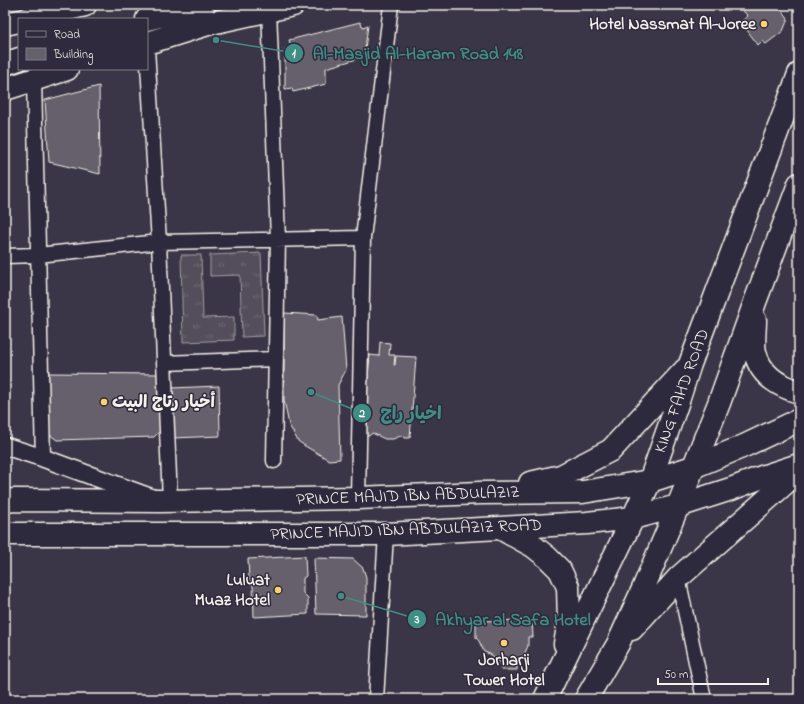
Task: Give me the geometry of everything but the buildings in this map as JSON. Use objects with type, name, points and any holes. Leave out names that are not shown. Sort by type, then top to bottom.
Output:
[{"type":"main road","points":[[31,18],[85,5]]},
{"type":"main road","points":[[148,19],[204,5]]},
{"type":"main road","points":[[148,43],[218,21],[292,5]]},
{"type":"main road","points":[[171,13],[218,21]]},
{"type":"main road","points":[[5,24],[18,21]]},
{"type":"main road","points":[[5,64],[18,59]]},
{"type":"main road","points":[[5,89],[65,70]]},
{"type":"main road","name":"KING FAHD ROAD","points":[[545,699],[650,481],[690,364],[799,74]]},
{"type":"main road","points":[[586,699],[618,644],[678,506],[719,404],[799,184]]},
{"type":"main road","points":[[755,302],[754,351],[760,366],[768,376],[785,387],[799,392]]},
{"type":"main road","points":[[480,493],[561,476],[612,450],[690,364]]},
{"type":"main road","name":"PRINCE MAJID IBN ABDULAZIZ","points":[[5,501],[358,498],[480,493],[583,492],[650,481],[744,446],[799,420]]},
{"type":"main road","name":"PRINCE MAJID IBN ABDULAZIZ ROAD","points":[[5,534],[386,534],[587,523],[633,518],[678,506],[799,465]]},
{"type":"main road","points":[[618,644],[678,578],[799,471]]},
{"type":"main road","points":[[500,528],[533,546],[547,557],[560,570],[568,587],[569,622],[558,672]]},
{"type":"street","points":[[358,498],[363,238],[391,5]]},
{"type":"street","points":[[269,10],[278,240],[274,461]]},
{"type":"street","points":[[5,446],[165,500],[164,363],[159,242],[148,65]]},
{"type":"street","points":[[34,80],[43,458]]},
{"type":"street","points":[[5,256],[38,255],[159,242],[363,238]]},
{"type":"street","points":[[164,363],[275,359]]},
{"type":"street","points":[[376,699],[386,534]]},
{"type":"street","points":[[678,578],[704,699]]},
{"type":"green space","points":[[261,253],[264,336],[242,337],[240,275],[210,276],[210,255]]},
{"type":"green space","points":[[181,255],[201,255],[203,318],[234,317],[234,340],[183,342]]},
{"type":"place","name":"Hotel Nassmat Al-Joree","points":[[764,24]]},
{"type":"place","name":"Al-Masjid Al-Haram Road 148","points":[[216,40]]},
{"type":"place","name":"اخيار راج","points":[[311,392]]},
{"type":"place","name":"أخيار رتاج البيت","points":[[104,402]]},
{"type":"place","name":"Luluat Muaz Hotel","points":[[278,590]]},
{"type":"place","name":"Akhyar al Safa Hotel","points":[[341,596]]},
{"type":"place","name":"Jorharji Tower Hotel","points":[[504,643]]}]
